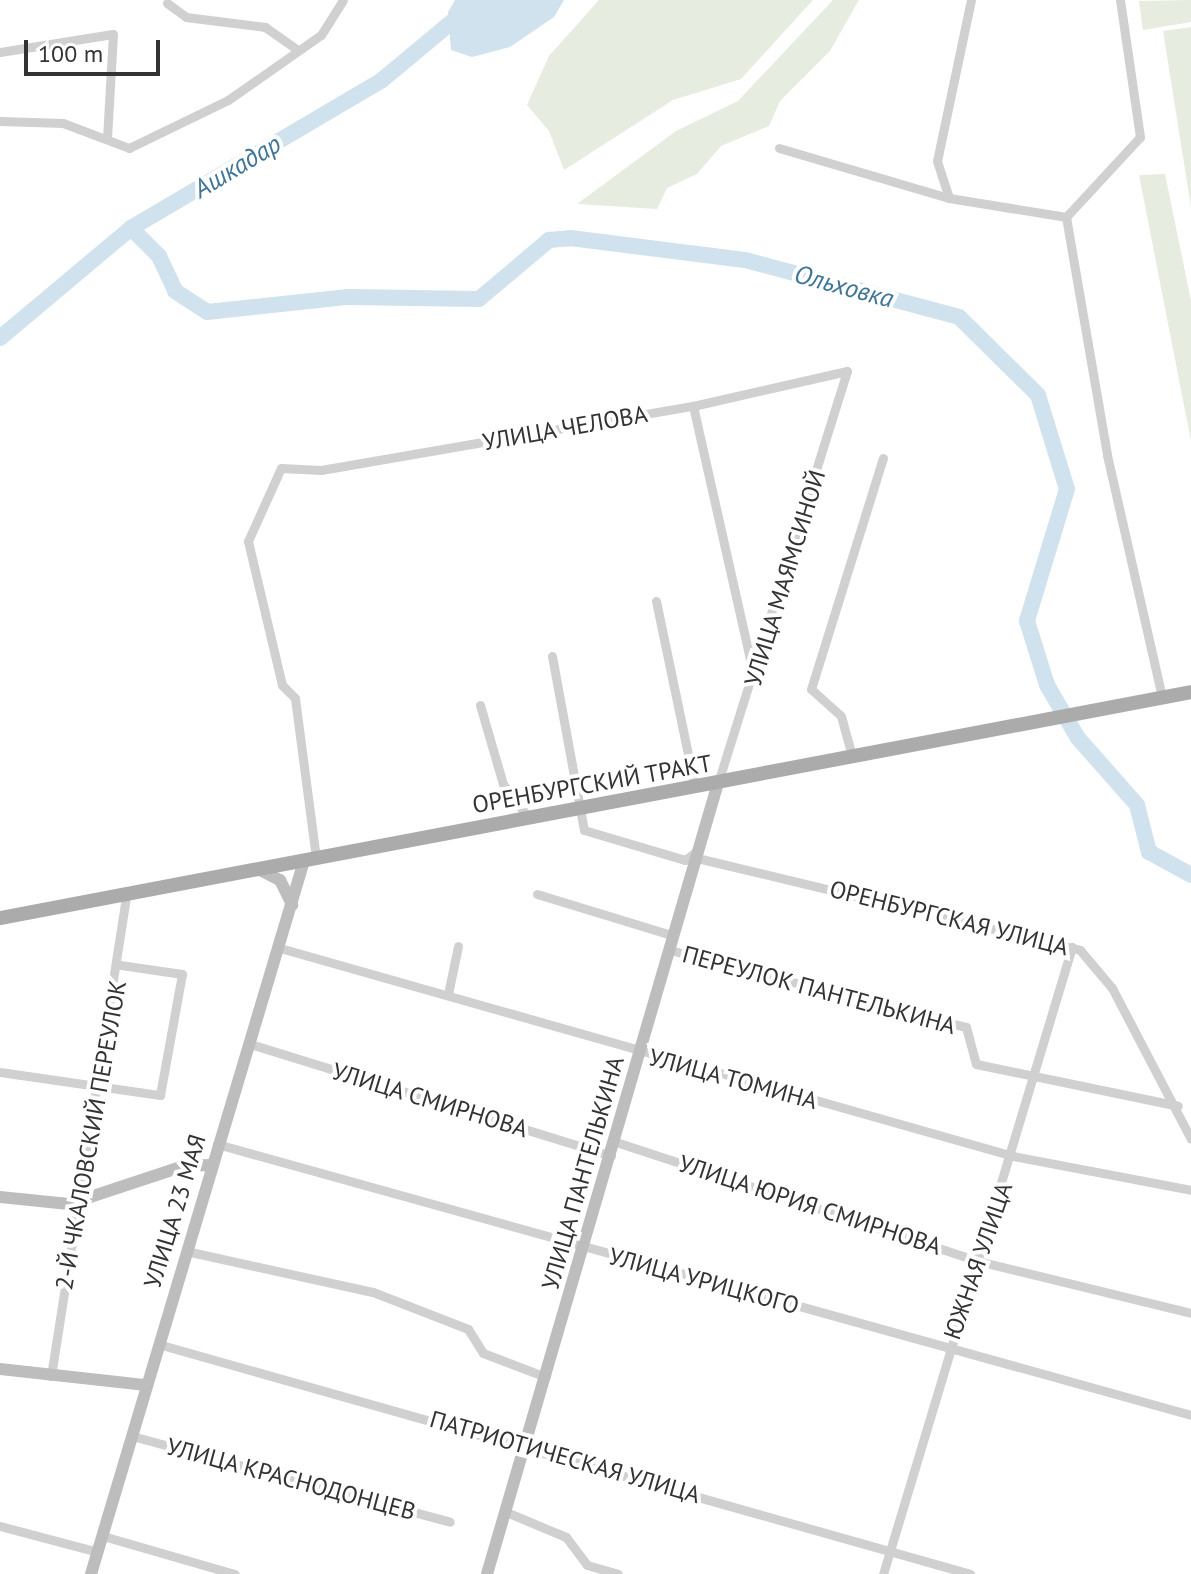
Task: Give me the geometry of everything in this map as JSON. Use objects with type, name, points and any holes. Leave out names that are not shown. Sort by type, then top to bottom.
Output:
[{"type":"main road","name":"ОРЕНБУРГСКИЙ ТРАКТ","points":[[0,918],[1191,692]]},
{"type":"main road","name":"УЛИЦА ПАНТЕЛЬКИНА","points":[[487,1574],[642,1054],[718,783]]},
{"type":"main road","name":"УЛИЦА 23 МАЯ","points":[[91,1574],[217,1144],[292,905],[310,860]]},
{"type":"main road","points":[[258,869],[280,880],[292,905]]},
{"type":"main road","points":[[0,1197],[80,1202],[184,1166],[211,1165]]},
{"type":"main road","points":[[0,1369],[146,1385]]},
{"type":"street","points":[[0,121],[63,123],[129,148],[228,100],[321,35],[343,0]]},
{"type":"street","points":[[949,198],[937,161],[971,0]]},
{"type":"street","points":[[1066,217],[1140,137],[1120,0]]},
{"type":"street","points":[[167,3],[186,17],[265,27],[297,49]]},
{"type":"street","points":[[0,52],[113,34],[107,139]]},
{"type":"street","points":[[779,148],[949,198],[1066,217]]},
{"type":"street","points":[[1066,217],[1107,455],[1162,697]]},
{"type":"street","name":"УЛИЦА ЧЕЛОВА","points":[[310,860],[295,698],[282,685],[248,541],[281,468],[321,470],[693,406],[847,371]]},
{"type":"street","name":"УЛИЦА МАЯМСИНОЙ","points":[[718,783],[755,680],[847,371]]},
{"type":"street","points":[[693,406],[755,680]]},
{"type":"street","points":[[852,756],[841,716],[811,689],[883,458]]},
{"type":"street","points":[[656,601],[695,787]]},
{"type":"street","points":[[552,656],[582,807]]},
{"type":"street","points":[[480,705],[503,784],[528,817]]},
{"type":"street","name":"ОРЕНБУРГСКАЯ УЛИЦА","points":[[582,807],[584,830],[685,860],[698,854],[1072,947],[1103,973],[1178,1106],[1191,1139]]},
{"type":"street","name":"2-Й ЧКАЛОВСКИЙ ПЕРЕУЛОК","points":[[51,1376],[102,1086],[127,893]]},
{"type":"street","name":"ПЕРЕУЛОК ПАНТЕЛЬКИНА","points":[[537,894],[674,936]]},
{"type":"street","points":[[448,994],[458,946]]},
{"type":"street","name":"ЮЖНАЯ УЛИЦА","points":[[883,1574],[949,1347],[1013,1156],[1072,947]]},
{"type":"street","name":"УЛИЦА ТОМИНА","points":[[280,948],[448,994],[642,1054],[1013,1156],[1191,1190]]},
{"type":"street","name":"ПЕРЕУЛОК ПАНТЕЛЬКИНА","points":[[670,950],[966,1027],[976,1064],[1034,1080],[1178,1106]]},
{"type":"street","points":[[0,1072],[160,1095],[182,974],[120,965]]},
{"type":"street","name":"УЛИЦА СМИРНОВА","points":[[250,1044],[611,1156]]},
{"type":"street","name":"УЛИЦА ЮРИЯ СМИРНОВА","points":[[616,1142],[978,1261],[1191,1313]]},
{"type":"street","name":"УЛИЦА УРИЦКОГО","points":[[217,1144],[1191,1415]]},
{"type":"street","points":[[186,1251],[373,1292],[468,1329],[483,1353],[546,1377]]},
{"type":"street","name":"ПАТРИОТИЧЕСКАЯ УЛИЦА","points":[[158,1344],[525,1444],[970,1574]]},
{"type":"street","name":"УЛИЦА КРАСНОДОНЦЕВ","points":[[132,1436],[450,1522]]},
{"type":"street","points":[[506,1512],[566,1537],[587,1565],[618,1574]]},
{"type":"street","points":[[0,1526],[98,1552]]},
{"type":"street","points":[[103,1536],[235,1574]]},
{"type":"shaded area","points":[[599,0],[813,0],[741,79],[673,100],[564,170],[549,131],[527,105],[549,56]]},
{"type":"shaded area","points":[[833,0],[859,0],[830,51],[780,101],[769,126],[721,146],[697,174],[667,188],[657,209],[577,204],[676,131],[738,101]]},
{"type":"shaded area","points":[[1191,0],[1191,22],[1143,30],[1139,1]]},
{"type":"shaded area","points":[[1191,27],[1191,207],[1163,31]]},
{"type":"shaded area","points":[[1165,174],[1191,301],[1191,441],[1139,175]]},
{"type":"water","points":[[455,0],[564,0],[554,17],[510,47],[472,57],[451,50],[448,12]]},
{"type":"waterway","name":"Ашкадар","points":[[0,338],[131,228],[382,80],[478,0]]},
{"type":"waterway","name":"Ольховка","points":[[131,228],[159,256],[175,291],[207,312],[348,297],[479,299],[549,240],[570,238],[745,260],[959,317],[1038,395],[1067,489],[1027,621],[1047,685],[1078,738],[1137,805],[1149,852],[1191,875]]}]
